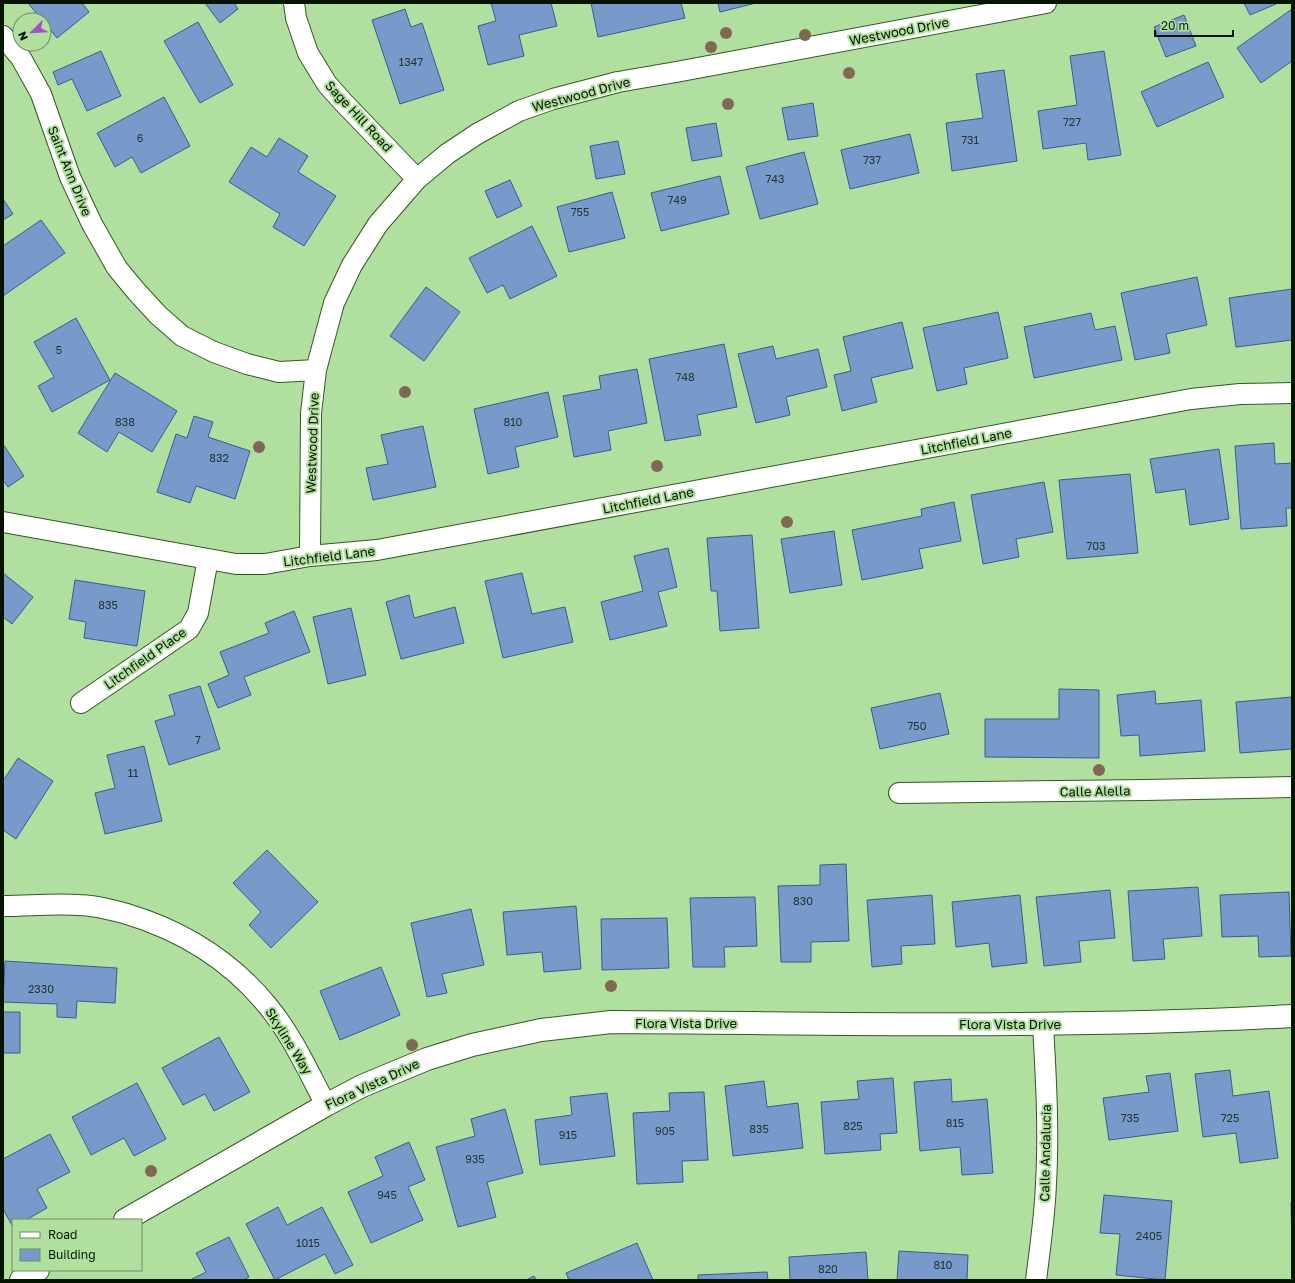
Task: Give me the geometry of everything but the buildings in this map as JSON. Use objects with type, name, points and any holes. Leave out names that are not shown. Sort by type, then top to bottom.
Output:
[{"type":"street","name":"Sage Hill Road","points":[[294,3],[296,18],[308,53],[327,84],[417,178]]},
{"type":"street","name":"Westwood Drive","points":[[310,556],[311,413],[316,370],[334,303],[352,264],[378,224],[417,178],[447,154],[477,134],[519,111],[553,99],[618,82],[1046,3]]},
{"type":"street","name":"Saint Ann Drive","points":[[3,36],[21,58],[41,94],[70,178],[92,224],[117,268],[136,291],[182,336],[214,352],[247,364],[278,372],[316,370]]},
{"type":"street","name":"Litchfield Lane","points":[[3,522],[236,564],[265,564],[310,556],[376,550],[1191,399],[1240,394],[1292,393]]},
{"type":"street","name":"Litchfield Place","points":[[81,703],[189,629],[198,613],[208,559]]},
{"type":"street","name":"Calle Alella","points":[[899,793],[1292,787]]},
{"type":"street","name":"Skyline Way","points":[[3,906],[79,904],[109,909],[151,921],[178,933],[215,956],[238,974],[268,1006],[293,1042],[326,1105]]},
{"type":"street","name":"Flora Vista Drive","points":[[128,1219],[326,1105],[362,1086],[427,1059],[472,1045],[541,1030],[611,1022],[1044,1024],[1237,1019],[1292,1016]]},
{"type":"street","name":"Calle Andalucia","points":[[1036,1280],[1041,1245],[1046,1183],[1047,1131],[1044,1024]]},
{"type":"street","points":[[21,1280],[36,1271]]}]
